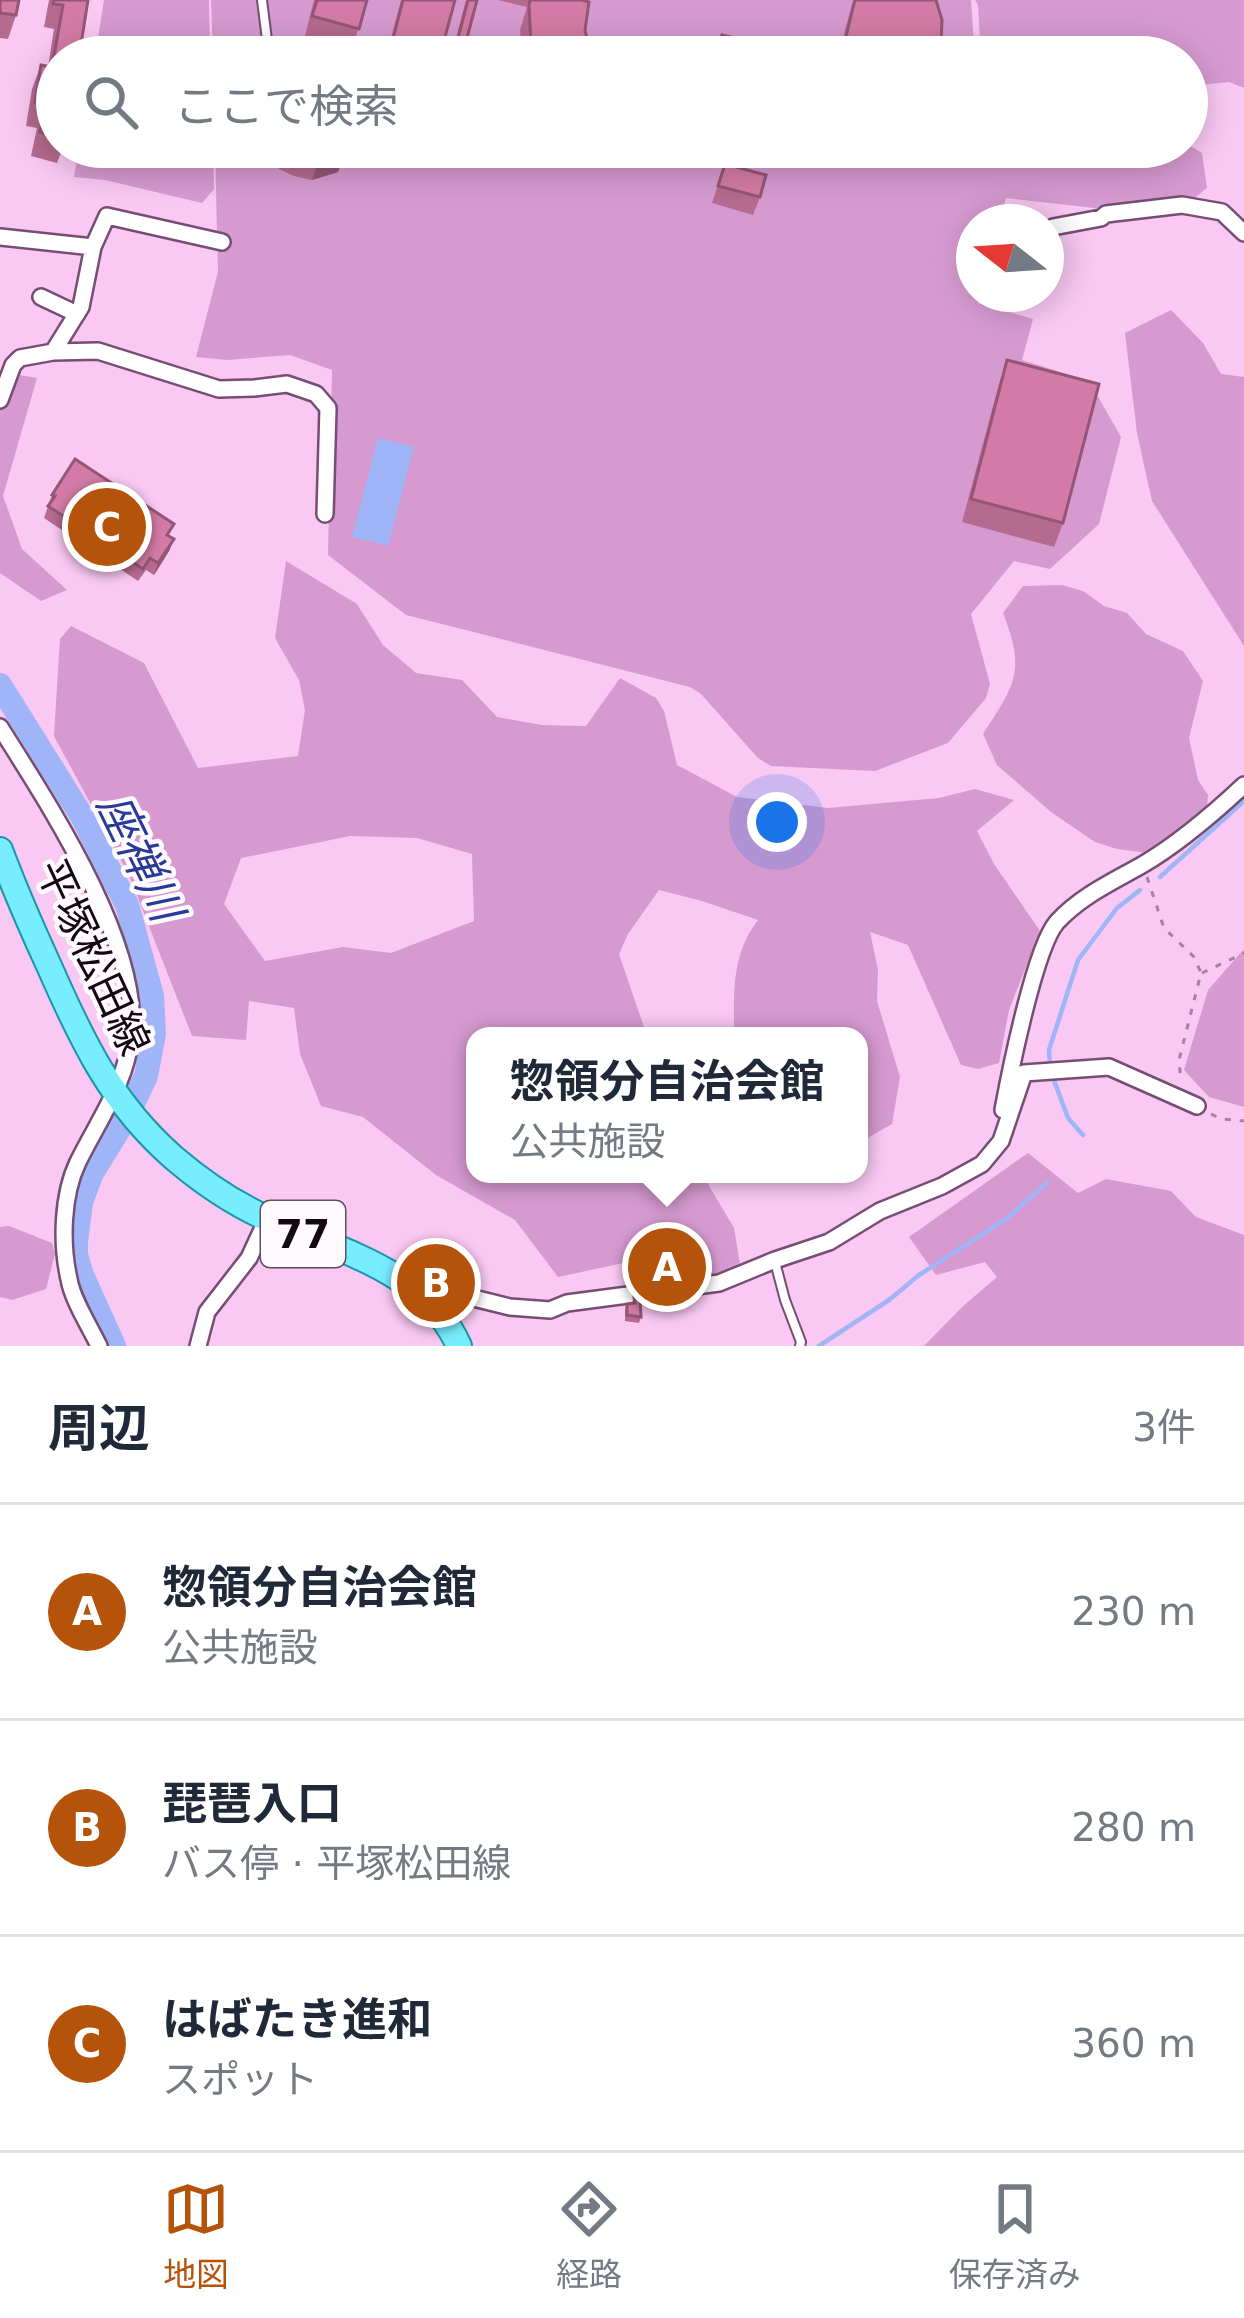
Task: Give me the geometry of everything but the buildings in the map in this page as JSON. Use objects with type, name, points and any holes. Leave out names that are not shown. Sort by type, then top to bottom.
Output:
[{"type":"main road","name":"平塚松田線","points":[[0,850],[81,1038],[140,1125],[199,1178],[238,1204],[398,1276],[437,1312],[459,1346]]},
{"type":"street","points":[[1064,225],[1106,214],[1182,206],[1222,212],[1244,233]]},
{"type":"street","points":[[53,352],[77,314],[93,247],[107,216],[222,242]]},
{"type":"street","points":[[0,237],[93,247]]},
{"type":"street","points":[[41,297],[77,314]]},
{"type":"street","points":[[0,400],[20,358],[98,351],[219,389],[287,384],[316,394],[328,408],[325,514]]},
{"type":"street","points":[[0,727],[110,922],[132,1008],[127,1060],[115,1094],[76,1165],[65,1230],[69,1282],[99,1346]]},
{"type":"street","points":[[989,1156],[1034,978],[1059,920],[1218,810],[1244,784]]},
{"type":"street","points":[[423,1297],[441,1289],[510,1306],[550,1310],[567,1303],[719,1283],[829,1242],[880,1211],[982,1164],[1001,1141],[1024,1072],[1109,1067],[1198,1106]]},
{"type":"street","points":[[198,1346],[206,1312],[249,1258],[267,1219]]},
{"type":"lane","points":[[262,0],[266,36]]},
{"type":"lane","points":[[775,1259],[800,1346]]},
{"type":"path","points":[[1142,865],[1165,928],[1194,957],[1202,973],[1179,1060],[1181,1081],[1198,1106],[1221,1119],[1244,1121]]},
{"type":"path","points":[[1202,973],[1244,953]]},
{"type":"shaded area","points":[[104,0],[209,0],[210,36],[98,36]]},
{"type":"shaded area","points":[[211,0],[971,0],[973,36],[212,36]]},
{"type":"shaded area","points":[[975,0],[1244,0],[1244,88],[1229,82],[1208,84],[1208,36],[980,36]]},
{"type":"shaded area","points":[[76,168],[214,168],[214,189],[202,203],[74,177]]},
{"type":"shaded area","points":[[216,168],[1204,168],[1207,188],[1188,203],[1112,210],[1006,198],[1004,204],[956,204],[956,312],[1009,312],[1033,319],[1022,360],[1089,381],[1121,437],[1099,524],[1050,569],[1014,561],[971,614],[990,684],[986,698],[948,743],[875,771],[771,766],[690,687],[406,615],[328,555],[332,370],[290,355],[227,360],[196,357],[218,272]]},
{"type":"shaded area","points":[[1171,310],[1203,343],[1221,374],[1244,377],[1244,646],[1152,501],[1137,433],[1125,333]]},
{"type":"shaded area","points":[[0,372],[37,378],[3,496],[22,549],[67,590],[41,601],[0,573]]},
{"type":"shaded area","points":[[286,561],[357,604],[383,645],[416,673],[462,680],[497,717],[586,726],[620,678],[656,698],[664,711],[677,765],[737,797],[828,808],[939,798],[975,789],[1014,800],[977,831],[1040,931],[1009,1010],[999,1063],[978,1069],[961,1065],[908,945],[870,932],[878,970],[877,1001],[900,1077],[892,1124],[868,1138],[868,1027],[734,1027],[739,961],[758,920],[659,890],[619,954],[644,1027],[466,1027],[466,1183],[707,1183],[734,1228],[742,1276],[650,1284],[628,1262],[558,1277],[515,1220],[436,1175],[363,1117],[321,1106],[300,1054],[294,1008],[249,1001],[246,1040],[192,1036],[129,875],[54,736],[60,639],[71,626],[144,663],[198,768],[298,756],[305,710],[299,680],[275,638]],"holes":[[[350,836],[417,838],[472,854],[474,921],[391,953],[343,947],[265,961],[224,904],[241,858]]]},
{"type":"shaded area","points":[[1062,585],[1127,613],[1146,634],[1183,651],[1203,681],[1189,738],[1198,780],[1208,795],[1206,817],[1155,854],[1095,842],[1051,812],[997,765],[983,734],[1014,677],[1014,649],[1003,613],[1023,586]]},
{"type":"shaded area","points":[[1244,949],[1244,1107],[1209,1097],[1184,1070],[1208,990]]},
{"type":"shaded area","points":[[1028,1153],[1078,1193],[1106,1179],[1171,1191],[1196,1217],[1244,1235],[1244,1346],[924,1346],[997,1277],[985,1262],[936,1275],[909,1237]]},
{"type":"shaded area","points":[[9,1226],[52,1243],[55,1254],[46,1289],[12,1300],[0,1297],[0,1227]]},
{"type":"water","points":[[378,438],[414,447],[388,546],[352,537]]},
{"type":"waterway","name":"座禅川","points":[[0,685],[83,818],[127,905],[152,996],[154,1034],[146,1076],[92,1173],[81,1202],[76,1242],[82,1275],[114,1346]]},
{"type":"waterway","points":[[1160,877],[1244,801]]},
{"type":"waterway","points":[[1050,1065],[1049,1050],[1078,960],[1117,908],[1140,890]]},
{"type":"waterway","points":[[1052,1075],[1068,1118],[1083,1135]]},
{"type":"waterway","points":[[819,1346],[1006,1219],[1047,1183]]},
{"type":"place","name":"はばたき進和","points":[[107,527]]},
{"type":"place","name":"惣領分自治会館","points":[[667,1267]]},
{"type":"place","name":"琵琶入口","points":[[436,1283]]}]
